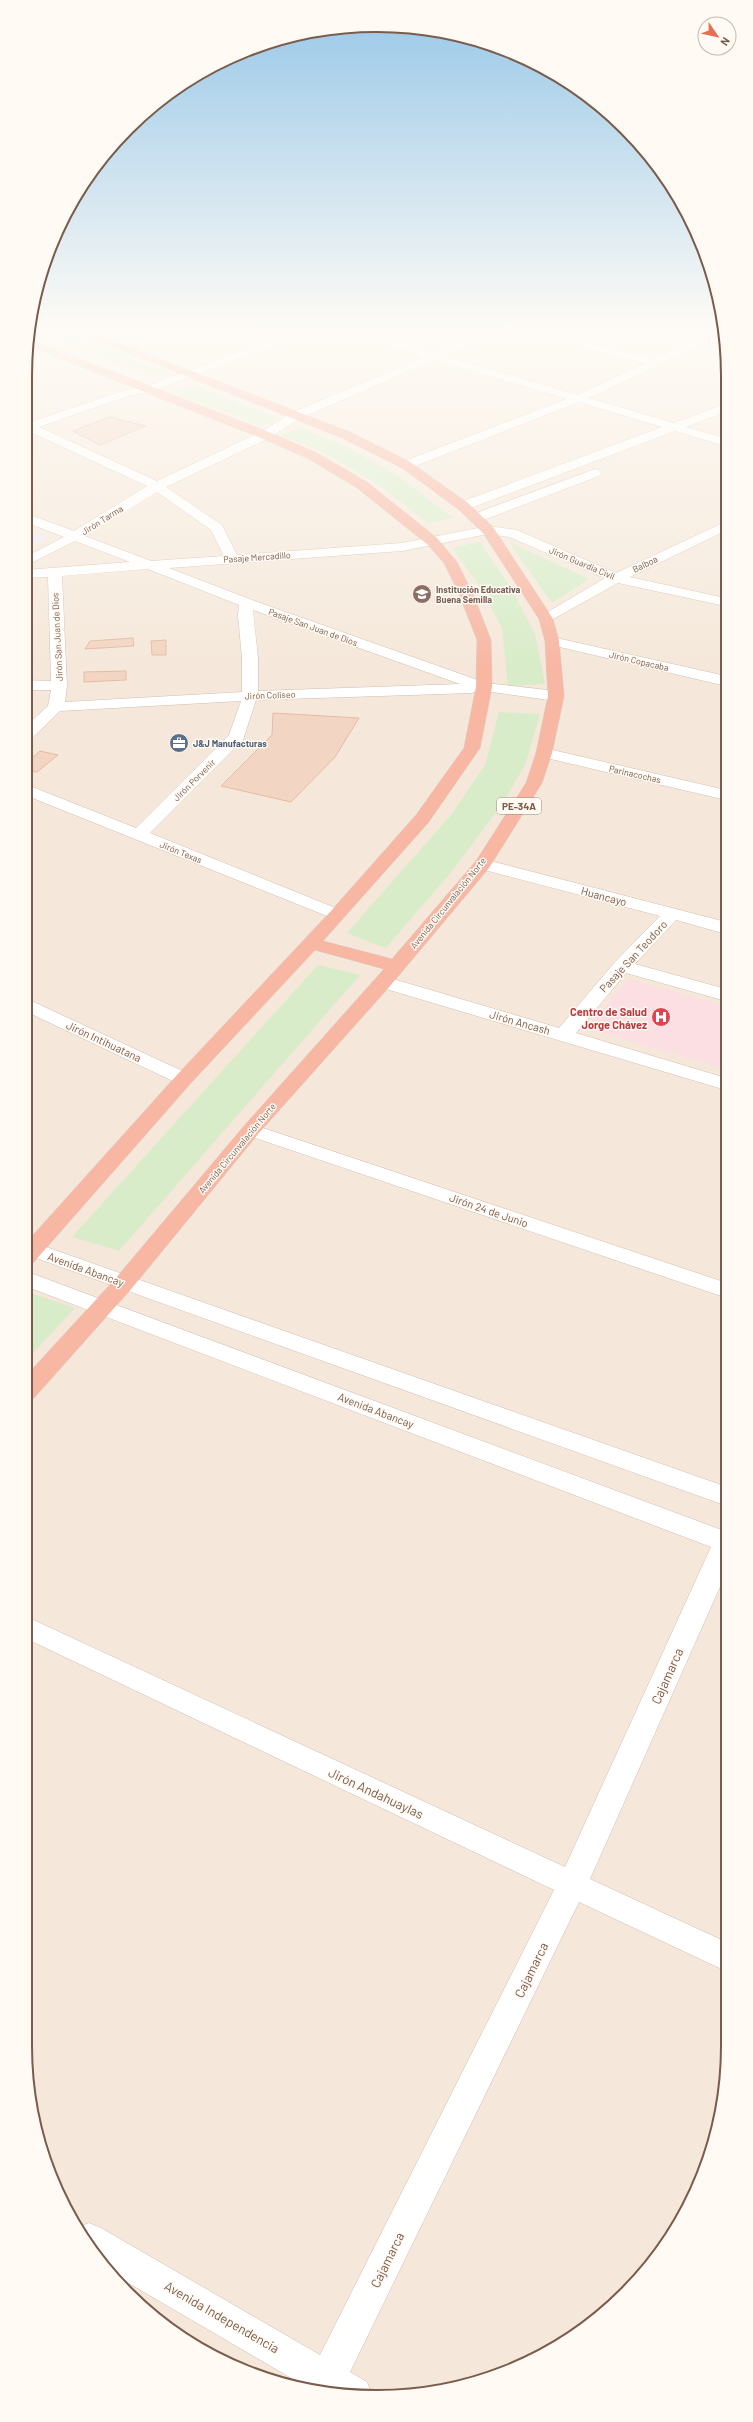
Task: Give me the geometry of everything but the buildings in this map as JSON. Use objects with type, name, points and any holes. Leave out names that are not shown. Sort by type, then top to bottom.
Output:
[{"type":"highway","points":[[32,1251],[184,1079],[337,915],[422,819],[472,748],[484,687],[484,640],[466,594],[450,562],[432,541],[362,485],[313,456],[282,442]]},
{"type":"highway","name":"Avenida Circunvalación Norte","points":[[32,1384],[104,1307],[251,1130],[383,982],[482,864],[534,783],[544,753],[556,696],[552,641],[546,619],[482,524],[463,506],[406,465],[360,442]]},
{"type":"highway","points":[[311,943],[396,966]]},
{"type":"street","points":[[61,442],[157,486],[217,528],[232,559]]},
{"type":"street","name":"Jirón Tarma","points":[[32,558],[75,536],[157,486],[251,442]]},
{"type":"street","points":[[406,465],[466,442]]},
{"type":"street","points":[[463,506],[636,442]]},
{"type":"street","points":[[482,524],[610,468]]},
{"type":"street","points":[[32,519],[75,536]]},
{"type":"street","name":"Pasaje Mercadillo","points":[[32,574],[402,547],[432,541],[482,524]]},
{"type":"street","name":"Jirón Guardia Civil","points":[[482,524],[512,533],[616,578],[721,601]]},
{"type":"street","name":"Balboa","points":[[546,619],[616,578],[721,528]]},
{"type":"street","name":"Pasaje San Juan de Dios","points":[[75,536],[247,603],[484,687],[556,696]]},
{"type":"street","name":"Jirón San Juan de Dios","points":[[55,573],[60,686],[56,707]]},
{"type":"street","name":"Jirón Porvenir","points":[[139,835],[237,737],[250,696],[250,658],[245,615],[247,603]]},
{"type":"street","name":"Jirón Copacaba","points":[[552,641],[721,680]]},
{"type":"street","points":[[32,685],[60,686]]},
{"type":"street","name":"Jirón Coliseo","points":[[56,707],[250,696],[484,687]]},
{"type":"street","points":[[32,729],[56,707]]},
{"type":"street","name":"Parinacochas","points":[[544,753],[721,795]]},
{"type":"street","name":"Jirón Texas","points":[[32,792],[337,915]]},
{"type":"street","name":"Huancayo","points":[[482,864],[721,927]]},
{"type":"street","name":"Pasaje San Teodoro","points":[[564,1035],[622,966],[672,914]]},
{"type":"street","points":[[622,966],[721,994]]},
{"type":"street","name":"Jirón Ancash","points":[[383,982],[721,1082]]},
{"type":"street","name":"Jirón Intihuatana","points":[[32,1007],[184,1079]]},
{"type":"street","name":"Jirón 24 de Junio","points":[[251,1130],[721,1289]]},
{"type":"street","name":"Avenida Abancay","points":[[32,1255],[124,1283],[721,1495]]},
{"type":"street","name":"Avenida Abancay","points":[[32,1281],[721,1541]]},
{"type":"street","name":"Cajamarca","points":[[334,2387],[572,1886],[721,1556]]},
{"type":"street","name":"Jirón Andahuaylas","points":[[32,1629],[572,1886],[721,1955]]},
{"type":"street","name":"Avenida Independencia","points":[[95,2243],[332,2387]]},
{"type":"shaded area","points":[[32,442],[721,442],[721,2046],[718,2090],[714,2113],[703,2156],[695,2177],[675,2218],[663,2237],[636,2273],[604,2305],[568,2332],[549,2344],[508,2364],[487,2372],[444,2383],[421,2387],[376,2390],[332,2387],[266,2372],[245,2364],[204,2344],[185,2332],[149,2305],[117,2273],[90,2237],[78,2218],[58,2177],[44,2135],[35,2090],[32,2046]]},
{"type":"shaded area","points":[[32,532],[48,538],[32,546]]},
{"type":"shaded area","name":"Centro de Salud Jorge Chávez","points":[[629,979],[721,1005],[721,1068],[586,1028]]},
{"type":"green space","points":[[298,442],[335,442],[347,447],[397,475],[453,518],[428,523],[375,482],[323,452]]},
{"type":"green space","points":[[480,542],[511,588],[535,634],[545,684],[508,686],[502,628],[479,585],[452,548]]},
{"type":"green space","points":[[509,542],[589,579],[552,603]]},
{"type":"green space","points":[[499,712],[540,714],[526,763],[503,803],[453,870],[386,948],[347,933],[451,815],[485,765]]},
{"type":"green space","points":[[318,965],[360,975],[119,1251],[72,1237]]},
{"type":"green space","points":[[32,1293],[75,1308],[32,1354]]},
{"type":"place","name":"Institución Educativa Buena Semilla","points":[[422,594]]},
{"type":"place","name":"J&J Manufacturas","points":[[179,743]]},
{"type":"place","name":"Centro de Salud Jorge Chávez","points":[[661,1017]]}]
